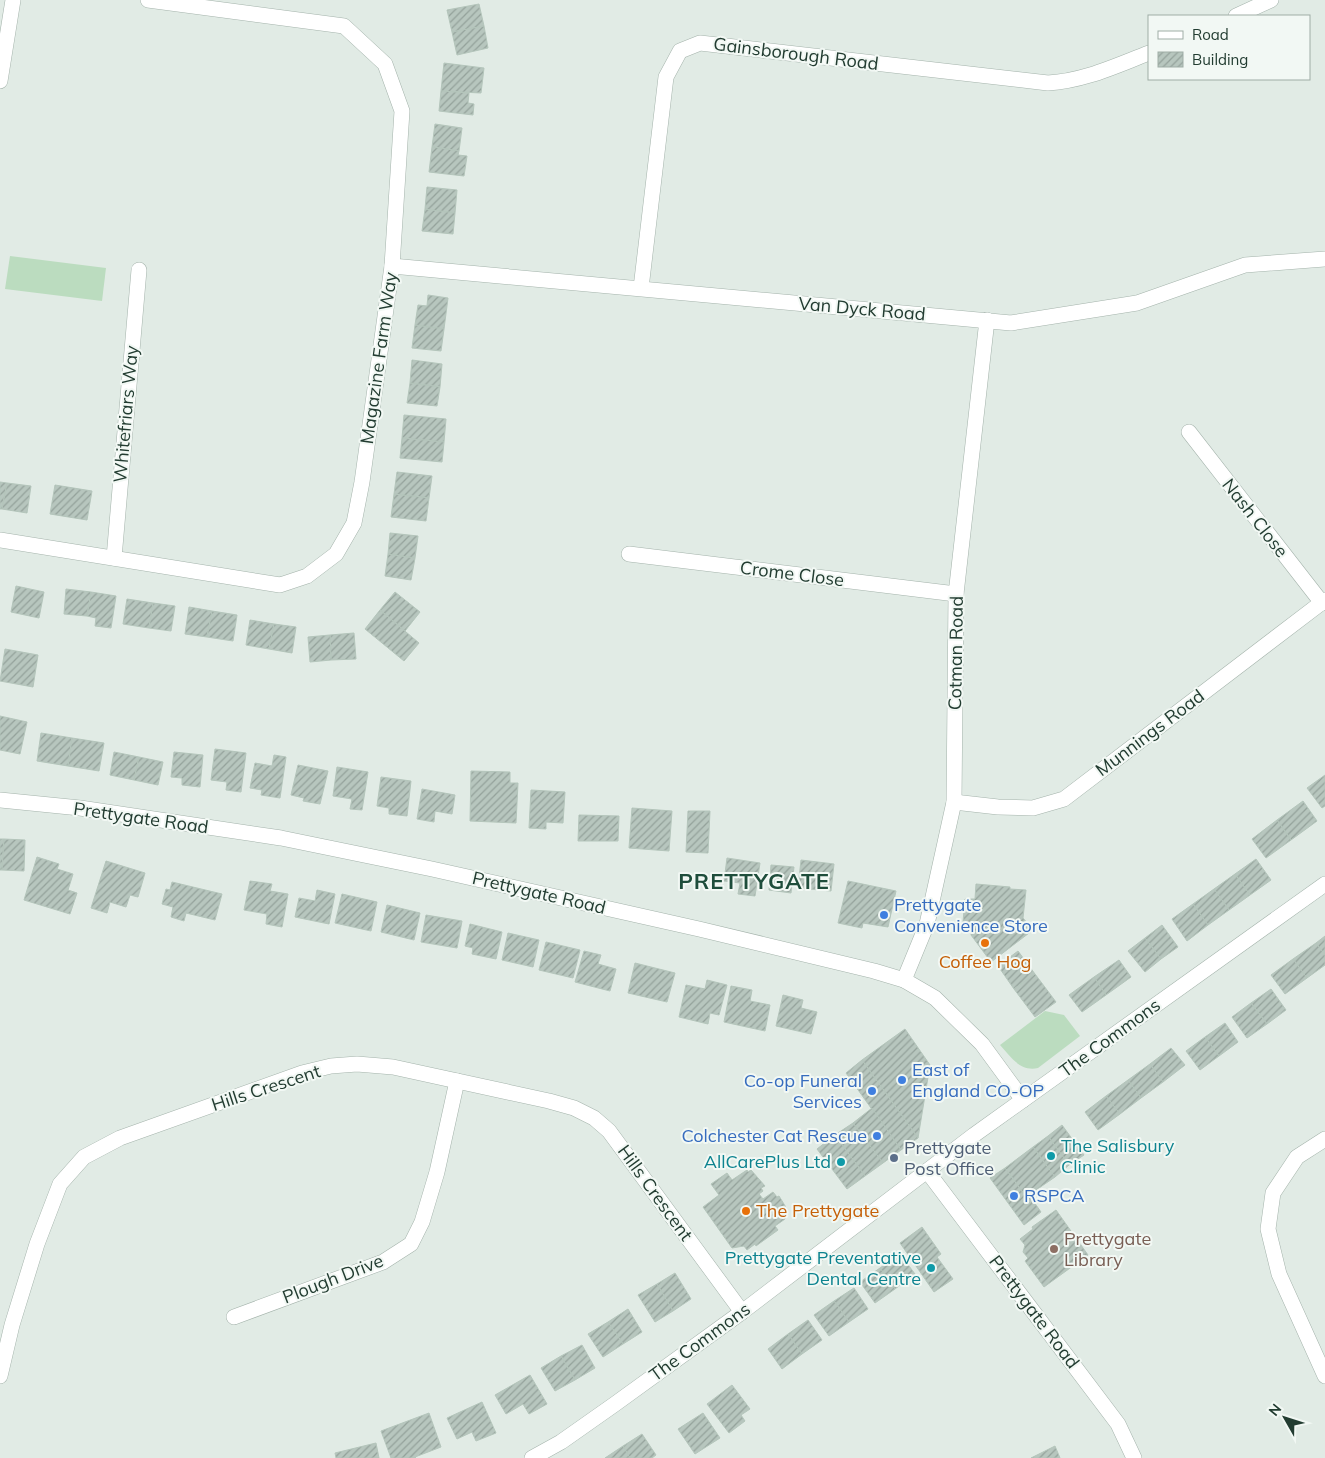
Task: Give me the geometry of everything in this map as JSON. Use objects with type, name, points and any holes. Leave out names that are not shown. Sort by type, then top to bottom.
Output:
[{"type":"street","points":[[0,81],[13,0]]},
{"type":"street","name":"Magazine Farm Way","points":[[0,540],[280,585],[307,576],[336,554],[354,523],[362,482],[392,266],[402,110],[385,64],[344,26],[148,0]]},
{"type":"street","points":[[1238,15],[1271,0]]},
{"type":"street","name":"Gainsborough Road","points":[[641,288],[666,77],[680,51],[700,43],[1048,83],[1068,82],[1148,53]]},
{"type":"street","name":"Van Dyck Road","points":[[392,266],[1011,323],[1138,303],[1245,265],[1325,259]]},
{"type":"street","name":"Whitefriars Way","points":[[114,558],[139,270]]},
{"type":"street","name":"Cotman Road","points":[[904,980],[927,924],[954,802],[956,594],[987,320]]},
{"type":"street","name":"Nash Close","points":[[1189,432],[1323,602]]},
{"type":"street","name":"Crome Close","points":[[629,554],[956,594]]},
{"type":"street","name":"Munnings Road","points":[[954,802],[998,807],[1033,808],[1064,799],[1323,602]]},
{"type":"street","name":"Prettygate Road","points":[[0,800],[80,808],[282,838],[690,926],[874,971],[904,980],[935,998],[982,1044],[1023,1100]]},
{"type":"street","name":"The Commons","points":[[532,1458],[562,1442],[742,1312],[926,1171],[1325,884]]},
{"type":"street","name":"Hills Crescent","points":[[0,1376],[12,1325],[37,1244],[60,1184],[84,1157],[120,1138],[302,1074],[332,1066],[358,1064],[393,1067],[549,1100],[574,1108],[594,1118],[609,1131],[742,1312]]},
{"type":"street","name":"Plough Drive","points":[[234,1317],[383,1262],[411,1244],[422,1222],[437,1172],[457,1081]]},
{"type":"street","points":[[1325,1138],[1297,1157],[1273,1193],[1268,1229],[1279,1274],[1325,1376]]},
{"type":"street","name":"Prettygate Road","points":[[926,1171],[1118,1424],[1134,1458]]},
{"type":"green space","points":[[10,256],[106,268],[102,301],[5,289]]},
{"type":"green space","points":[[1045,1011],[1064,1015],[1080,1036],[1038,1068],[1026,1068],[1012,1059],[1000,1045]]},
{"type":"building","points":[[479,4],[484,26],[452,32],[447,10]]},
{"type":"building","points":[[484,26],[488,48],[457,55],[452,32]]},
{"type":"building","points":[[444,63],[484,68],[481,93],[441,91]]},
{"type":"building","points":[[441,91],[469,93],[468,103],[474,104],[473,115],[439,111]]},
{"type":"building","points":[[435,124],[462,128],[459,151],[432,147]]},
{"type":"building","points":[[432,147],[459,151],[458,155],[467,156],[464,176],[429,172]]},
{"type":"building","points":[[427,187],[457,190],[455,213],[425,209]]},
{"type":"building","points":[[425,209],[455,213],[453,234],[422,231]]},
{"type":"building","points":[[428,295],[448,298],[444,329],[415,325],[418,305],[427,306]]},
{"type":"building","points":[[415,325],[444,329],[441,351],[412,348]]},
{"type":"building","points":[[412,360],[442,364],[440,387],[410,383]]},
{"type":"building","points":[[410,383],[440,387],[437,406],[407,403]]},
{"type":"building","points":[[404,415],[446,419],[444,442],[402,438]]},
{"type":"building","points":[[402,438],[444,442],[442,462],[400,458]]},
{"type":"building","points":[[397,472],[432,476],[429,498],[394,494]]},
{"type":"building","points":[[0,482],[7,483],[2,509],[0,509]]},
{"type":"building","points":[[7,483],[31,486],[27,513],[2,509]]},
{"type":"building","points":[[55,485],[92,491],[87,520],[50,514]]},
{"type":"building","points":[[394,494],[429,498],[426,521],[391,517]]},
{"type":"building","points":[[390,533],[418,536],[415,558],[388,554]]},
{"type":"building","points":[[388,554],[415,558],[411,580],[385,576]]},
{"type":"building","points":[[16,586],[44,592],[39,618],[11,612]]},
{"type":"building","points":[[66,589],[91,592],[87,616],[64,614]]},
{"type":"building","points":[[91,592],[116,596],[111,628],[95,626],[96,618],[87,616]]},
{"type":"building","points":[[395,592],[420,612],[405,631],[380,610]]},
{"type":"building","points":[[127,599],[153,603],[149,628],[123,624]]},
{"type":"building","points":[[153,603],[175,606],[171,631],[149,628]]},
{"type":"building","points":[[189,607],[212,611],[207,637],[185,634]]},
{"type":"building","points":[[380,610],[419,643],[404,661],[365,629]]},
{"type":"building","points":[[212,611],[237,615],[233,641],[207,637]]},
{"type":"building","points":[[250,620],[274,624],[269,649],[246,645]]},
{"type":"building","points":[[274,624],[296,627],[292,653],[269,649]]},
{"type":"building","points":[[354,633],[356,659],[331,660],[330,635]]},
{"type":"building","points":[[330,635],[331,660],[310,662],[308,637]]},
{"type":"building","points":[[5,649],[38,655],[33,687],[0,681]]},
{"type":"building","points":[[0,716],[27,722],[20,754],[0,750]]},
{"type":"building","points":[[41,733],[72,738],[68,766],[37,761]]},
{"type":"building","points":[[72,738],[104,743],[99,771],[68,766]]},
{"type":"building","points":[[215,749],[246,753],[241,792],[226,790],[227,782],[211,780]]},
{"type":"building","points":[[114,752],[139,757],[134,780],[110,775]]},
{"type":"building","points":[[174,752],[203,755],[200,787],[182,785],[182,778],[171,777]]},
{"type":"building","points":[[274,755],[286,757],[280,798],[261,795],[262,790],[250,788],[255,763],[272,766]]},
{"type":"building","points":[[139,757],[163,762],[158,785],[134,780]]},
{"type":"building","points":[[298,765],[328,771],[320,804],[303,801],[304,798],[291,795]]},
{"type":"building","points":[[337,767],[368,772],[362,810],[350,809],[352,799],[333,796]]},
{"type":"building","points":[[471,771],[510,772],[510,783],[518,783],[516,823],[470,821]]},
{"type":"building","points":[[1325,775],[1325,806],[1322,808],[1307,788]]},
{"type":"building","points":[[381,777],[411,781],[407,816],[389,814],[389,808],[377,806]]},
{"type":"building","points":[[422,789],[455,795],[452,814],[435,811],[434,822],[417,819]]},
{"type":"building","points":[[531,790],[565,792],[563,823],[546,822],[546,829],[529,828]]},
{"type":"building","points":[[1303,801],[1317,821],[1291,840],[1277,820]]},
{"type":"building","points":[[632,808],[672,811],[669,851],[629,848]]},
{"type":"building","points":[[688,811],[710,811],[708,853],[686,852]]},
{"type":"building","points":[[579,815],[619,816],[618,841],[578,841]]},
{"type":"building","points":[[1277,820],[1291,840],[1266,858],[1252,839]]},
{"type":"building","points":[[0,839],[4,839],[2,870],[0,870]]},
{"type":"building","points":[[4,839],[25,840],[24,871],[2,870]]},
{"type":"building","points":[[37,857],[59,864],[57,869],[73,874],[68,890],[77,893],[70,914],[24,900]]},
{"type":"building","points":[[727,858],[760,863],[755,896],[738,894],[740,883],[724,881]]},
{"type":"building","points":[[1256,859],[1271,880],[1250,895],[1235,874]]},
{"type":"building","points":[[801,860],[834,864],[831,891],[798,888]]},
{"type":"building","points":[[106,861],[145,873],[138,897],[130,895],[126,907],[110,902],[107,913],[91,908]]},
{"type":"building","points":[[771,865],[794,867],[791,893],[769,890]]},
{"type":"building","points":[[1235,874],[1250,895],[1229,910],[1214,889]]},
{"type":"building","points":[[250,881],[272,884],[270,891],[288,894],[282,927],[266,924],[267,914],[244,910]]},
{"type":"building","points":[[848,881],[896,891],[888,927],[863,923],[862,928],[838,923]]},
{"type":"building","points":[[172,882],[222,894],[215,920],[186,913],[184,921],[171,917],[173,907],[162,904],[166,889],[170,890]]},
{"type":"building","points":[[976,884],[1026,890],[1023,918],[1033,930],[991,962],[971,935],[972,923],[963,922],[965,899],[975,899]]},
{"type":"building","points":[[1214,889],[1229,910],[1208,925],[1193,904]]},
{"type":"building","points":[[317,890],[335,894],[329,924],[295,917],[299,898],[315,901]]},
{"type":"building","points":[[342,894],[377,902],[371,931],[335,923]]},
{"type":"building","points":[[1193,904],[1208,925],[1187,941],[1172,919]]},
{"type":"building","points":[[387,905],[420,913],[414,940],[381,932]]},
{"type":"building","points":[[426,915],[462,921],[457,948],[421,942]]},
{"type":"building","points":[[470,924],[502,932],[496,959],[472,954],[473,948],[465,946]]},
{"type":"building","points":[[1162,925],[1178,947],[1161,959],[1145,938]]},
{"type":"building","points":[[508,933],[539,940],[533,967],[502,960]]},
{"type":"building","points":[[1325,936],[1325,955],[1316,943]]},
{"type":"building","points":[[1145,938],[1161,959],[1145,972],[1128,951]]},
{"type":"building","points":[[546,942],[580,950],[573,978],[539,970]]},
{"type":"building","points":[[1316,943],[1325,955],[1325,965],[1307,978],[1293,959]]},
{"type":"building","points":[[584,951],[601,955],[598,964],[616,969],[610,991],[575,982]]},
{"type":"building","points":[[1018,951],[1035,974],[1014,989],[998,966]]},
{"type":"building","points":[[1293,959],[1307,978],[1285,994],[1271,975]]},
{"type":"building","points":[[1119,960],[1131,977],[1106,995],[1094,977]]},
{"type":"building","points":[[635,963],[675,973],[667,1002],[628,993]]},
{"type":"building","points":[[1035,974],[1056,1002],[1035,1017],[1014,989]]},
{"type":"building","points":[[1094,977],[1106,995],[1082,1012],[1069,995]]},
{"type":"building","points":[[707,980],[727,985],[719,1015],[710,1013],[708,1024],[679,1017],[686,985],[705,989]]},
{"type":"building","points":[[731,986],[752,990],[750,1001],[770,1005],[765,1031],[724,1022]]},
{"type":"building","points":[[1271,989],[1286,1010],[1267,1024],[1251,1003]]},
{"type":"building","points":[[783,995],[803,1000],[801,1008],[817,1012],[811,1034],[776,1026]]},
{"type":"building","points":[[1251,1003],[1267,1024],[1247,1038],[1232,1017]]},
{"type":"building","points":[[1225,1023],[1238,1042],[1219,1056],[1205,1037]]},
{"type":"building","name":"East of England CO-OP","points":[[905,1029],[930,1065],[918,1138],[862,1060]]},
{"type":"building","points":[[1205,1037],[1219,1056],[1200,1070],[1186,1051]]},
{"type":"building","points":[[1171,1048],[1185,1065],[1163,1082],[1150,1064]]},
{"type":"building","name":"Co-op Funeral Services","points":[[862,1060],[918,1138],[901,1150],[846,1073]]},
{"type":"building","points":[[1150,1064],[1163,1082],[1141,1098],[1128,1080]]},
{"type":"building","points":[[1128,1080],[1141,1098],[1120,1114],[1106,1096]]},
{"type":"building","points":[[1106,1096],[1120,1114],[1098,1130],[1085,1112]]},
{"type":"building","name":"Colchester Cat Rescue","points":[[872,1108],[901,1150],[883,1163],[853,1123]]},
{"type":"building","points":[[853,1123],[883,1163],[865,1176],[835,1135]]},
{"type":"building","points":[[1062,1125],[1084,1155],[1069,1165],[1048,1136]]},
{"type":"building","name":"AllCarePlus Ltd","points":[[835,1135],[865,1176],[847,1189],[817,1149]]},
{"type":"building","name":"The Salisbury Clinic","points":[[1048,1136],[1069,1165],[1055,1177],[1033,1147]]},
{"type":"building","points":[[1033,1147],[1055,1177],[1026,1197],[1005,1168]]},
{"type":"building","name":"RSPCA","points":[[1005,1168],[1026,1197],[1029,1195],[1041,1212],[1024,1225],[990,1178]]},
{"type":"building","name":"The Prettygate","points":[[747,1170],[748,1172],[751,1170],[765,1186],[761,1188],[763,1191],[759,1194],[763,1199],[773,1192],[777,1197],[779,1196],[787,1209],[785,1219],[775,1226],[778,1230],[756,1246],[755,1244],[747,1250],[744,1246],[732,1248],[703,1207],[719,1195],[711,1184],[727,1173],[732,1180]]},
{"type":"building","name":"Prettygate Library","points":[[1056,1210],[1088,1255],[1044,1287],[1025,1261],[1028,1258],[1023,1252],[1025,1245],[1020,1239],[1033,1229],[1032,1227]]},
{"type":"building","name":"Prettygate Preventative Dental Centre","points":[[922,1227],[941,1254],[937,1257],[953,1279],[934,1292],[900,1243]]},
{"type":"building","points":[[900,1254],[915,1274],[895,1289],[880,1268]]},
{"type":"building","points":[[880,1268],[895,1289],[875,1303],[860,1282]]},
{"type":"building","points":[[675,1273],[691,1299],[673,1311],[657,1284]]},
{"type":"building","points":[[657,1284],[673,1311],[655,1322],[638,1295]]},
{"type":"building","points":[[854,1288],[868,1309],[849,1322],[834,1301]]},
{"type":"building","points":[[834,1301],[849,1322],[829,1336],[814,1315]]},
{"type":"building","points":[[628,1309],[642,1332],[623,1344],[608,1322]]},
{"type":"building","points":[[808,1320],[822,1340],[802,1354],[788,1334]]},
{"type":"building","points":[[608,1322],[623,1344],[603,1357],[588,1334]]},
{"type":"building","points":[[788,1334],[802,1354],[782,1369],[768,1349]]},
{"type":"building","points":[[582,1345],[595,1368],[575,1380],[561,1356]]},
{"type":"building","points":[[561,1356],[575,1380],[555,1391],[541,1368]]},
{"type":"building","points":[[530,1375],[547,1404],[529,1414],[523,1404],[506,1414],[495,1395]]},
{"type":"building","points":[[732,1385],[750,1409],[741,1415],[745,1421],[729,1433],[707,1404]]},
{"type":"building","points":[[482,1402],[496,1433],[476,1441],[472,1432],[457,1439],[447,1418]]},
{"type":"building","points":[[429,1413],[441,1447],[416,1458],[391,1458],[381,1431]]},
{"type":"building","points":[[703,1413],[720,1438],[695,1454],[678,1429]]},
{"type":"building","points":[[642,1434],[656,1455],[652,1458],[630,1458],[623,1446]]},
{"type":"building","points":[[376,1443],[379,1458],[336,1458],[335,1453]]},
{"type":"building","points":[[623,1446],[630,1458],[605,1458]]},
{"type":"building","points":[[1055,1446],[1060,1458],[1031,1458]]},
{"type":"place","name":"Prettygate Convenience Store","points":[[884,915]]},
{"type":"place","name":"Coffee Hog","points":[[985,943]]},
{"type":"place","name":"East of England CO-OP","points":[[902,1080]]},
{"type":"place","name":"Co-op Funeral Services","points":[[872,1091]]},
{"type":"place","name":"Colchester Cat Rescue","points":[[877,1136]]},
{"type":"place","name":"The Salisbury Clinic","points":[[1051,1156]]},
{"type":"place","name":"Prettygate Post Office","points":[[894,1158]]},
{"type":"place","name":"AllCarePlus Ltd","points":[[841,1162]]},
{"type":"place","name":"RSPCA","points":[[1014,1196]]},
{"type":"place","name":"The Prettygate","points":[[746,1211]]},
{"type":"place","name":"Prettygate Library","points":[[1054,1249]]},
{"type":"place","name":"Prettygate Preventative Dental Centre","points":[[931,1268]]},
{"type":"district","name":"PRETTYGATE","points":[[754,881]]}]
